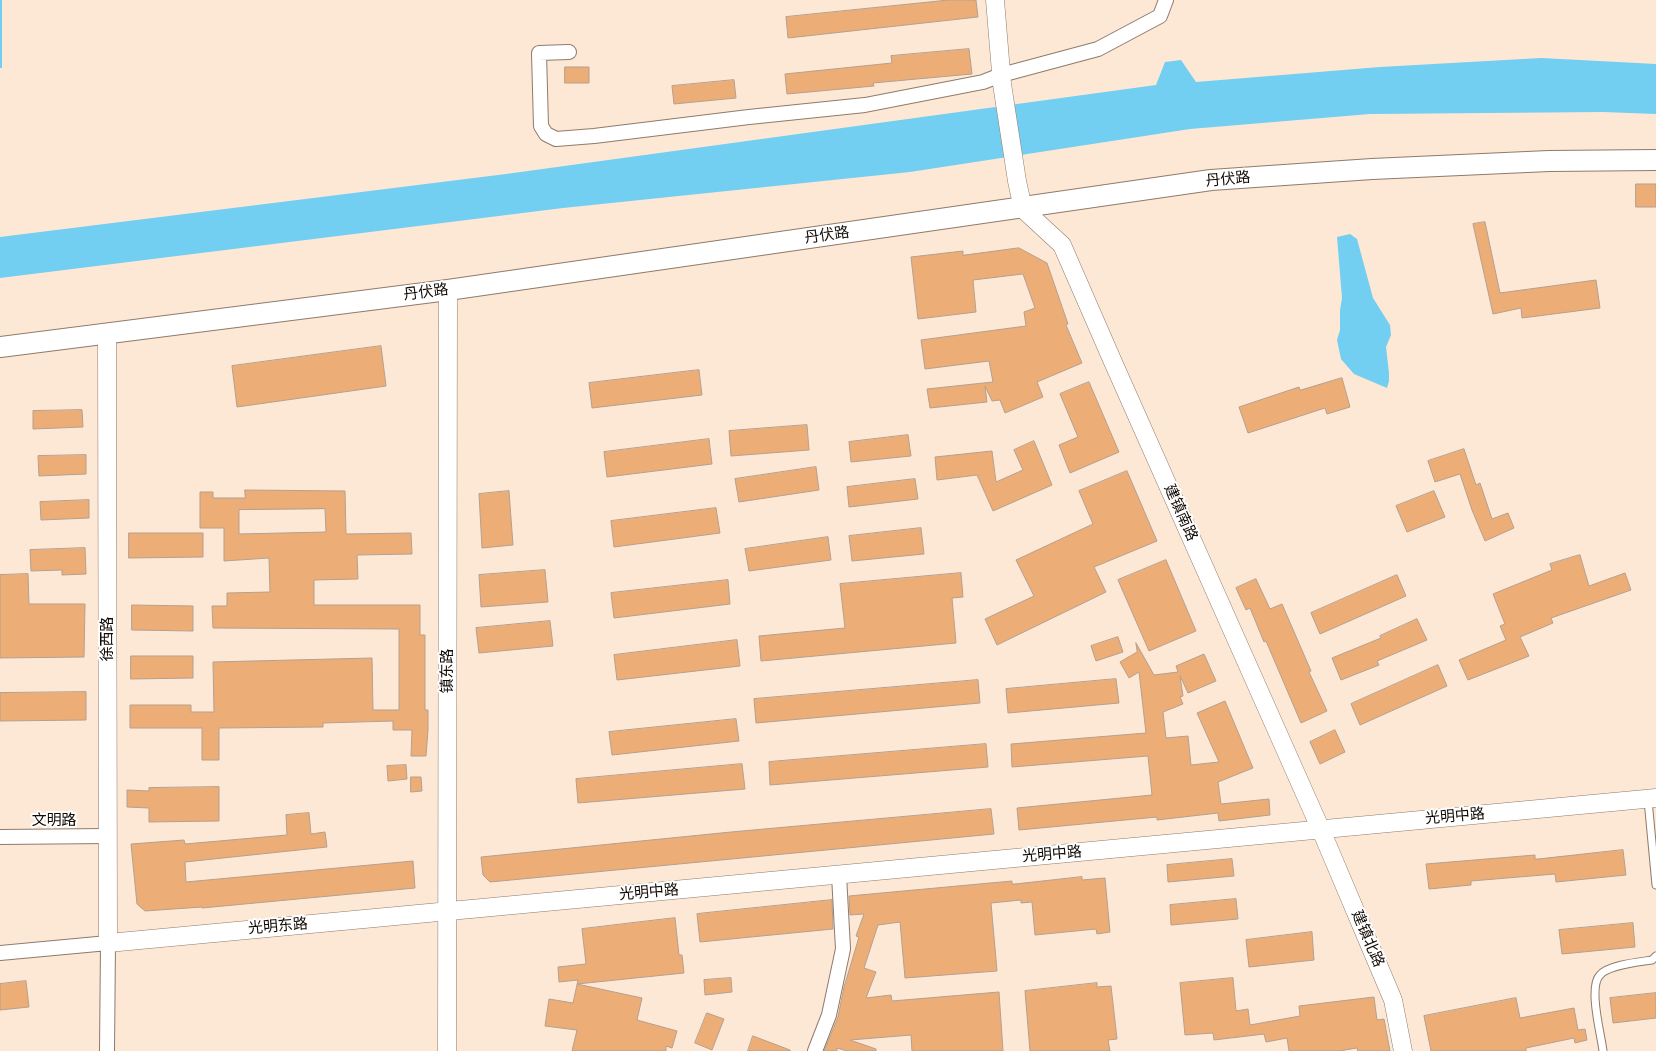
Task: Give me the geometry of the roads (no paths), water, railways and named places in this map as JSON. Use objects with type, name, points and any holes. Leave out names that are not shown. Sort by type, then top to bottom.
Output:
[{"type":"main road","name":"丹伏路","points":[[0,346],[448,290],[1221,180],[1372,169],[1529,162],[1656,160]]},
{"type":"street","points":[[995,0],[1002,82],[1023,208]]},
{"type":"street","points":[[569,52],[539,53],[541,126],[546,134],[556,139],[866,105],[983,82],[1002,82],[1098,49],[1160,16],[1166,0]]},
{"type":"street","name":"建镇南路","points":[[1023,208],[1062,245],[1321,830]]},
{"type":"street","name":"镇东路","points":[[447,1051],[448,290]]},
{"type":"street","name":"徐西路","points":[[107,334],[108,944]]},
{"type":"street","name":"光明中路","points":[[448,911],[1652,799]]},
{"type":"street","name":"建镇北路","points":[[1321,830],[1393,1000],[1403,1051]]},
{"type":"street","name":"文明路","points":[[0,837],[108,836]]},
{"type":"street","points":[[815,1051],[829,1015],[843,948],[839,875]]},
{"type":"street","name":"光明东路","points":[[108,944],[448,911]]},
{"type":"street","points":[[0,953],[108,944],[107,1051]]},
{"type":"lane","points":[[1652,799],[1656,885]]},
{"type":"lane","points":[[1603,1051],[1594,985],[1600,974],[1610,968],[1652,960],[1656,956]]},
{"type":"water","points":[[0,0],[2,0],[2,68],[0,68]]},
{"type":"water","points":[[1541,58],[1656,64],[1656,114],[1603,112],[1370,114],[1190,129],[910,172],[563,208],[0,278],[0,237],[506,174],[1156,85],[1165,62],[1181,60],[1196,82],[1380,67]]},
{"type":"water","points":[[1350,234],[1357,239],[1373,298],[1390,325],[1391,335],[1386,347],[1389,373],[1387,388],[1354,374],[1341,359],[1337,340],[1340,330],[1342,298],[1337,237]]}]
